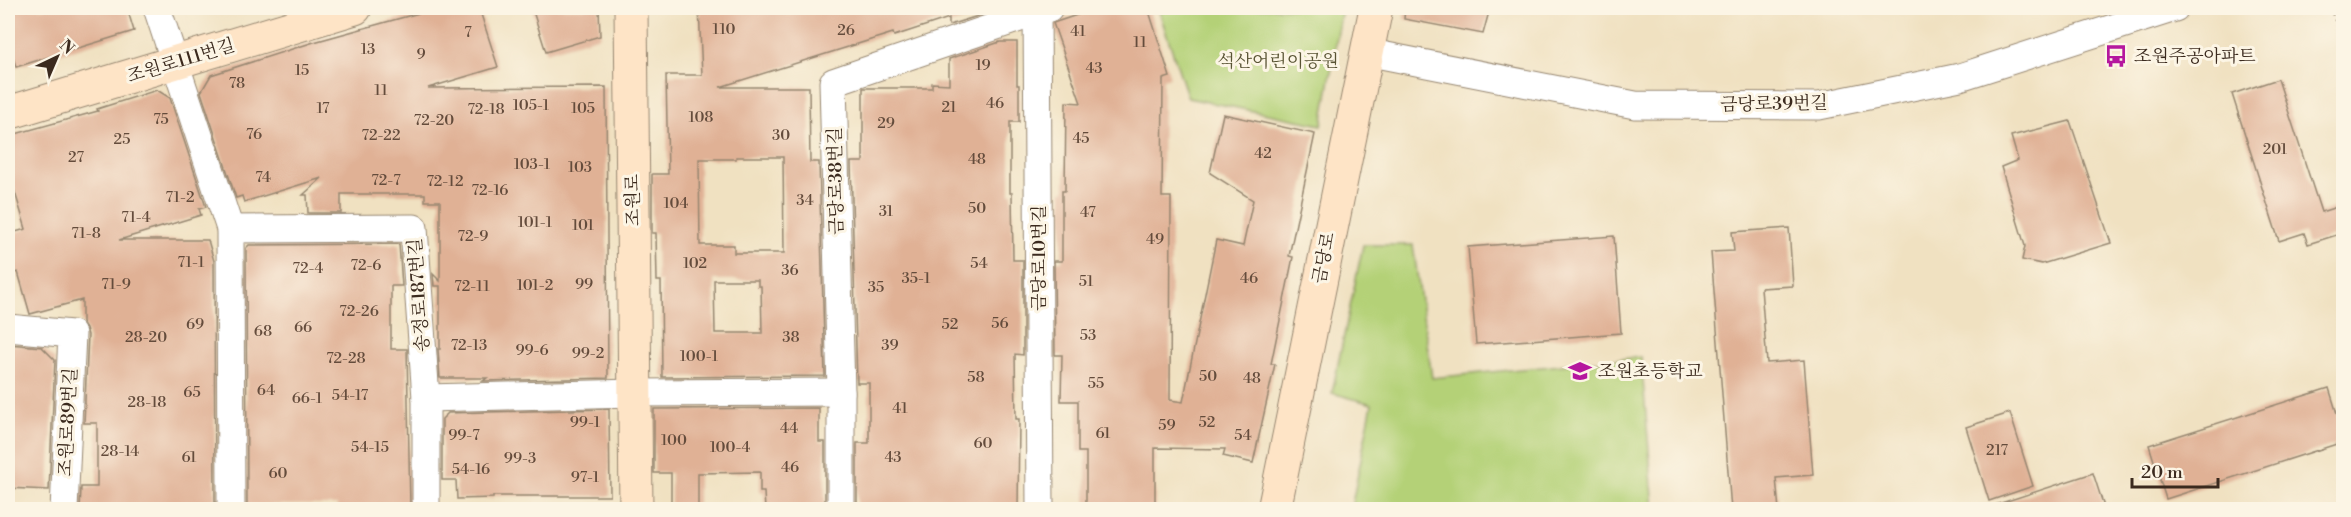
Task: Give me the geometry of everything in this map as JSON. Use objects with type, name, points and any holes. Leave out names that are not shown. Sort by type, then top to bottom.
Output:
[{"type":"street","points":[[157,8],[230,229],[231,510]]},
{"type":"street","name":"조원로111번길","points":[[8,113],[355,8]]},
{"type":"street","name":"조원로","points":[[631,8],[636,510]]},
{"type":"street","name":"금당로","points":[[1274,510],[1376,8]]},
{"type":"street","name":"금당로39번길","points":[[1366,52],[1635,105],[1819,106],[1960,77],[2175,8]]},
{"type":"street","name":"금당로38번길","points":[[841,510],[841,392],[833,82],[1041,9]]},
{"type":"street","name":"금당로10번길","points":[[1040,510],[1041,9]]},
{"type":"street","name":"송정로187번길","points":[[230,229],[414,228],[426,398],[426,510]]},
{"type":"street","name":"조원로89번길","points":[[8,328],[72,334],[64,510]]},
{"type":"street","points":[[426,398],[635,393],[841,392]]},
{"type":"path","points":[[2331,8],[2343,41]]},
{"type":"green space","name":"석산어린이공원","points":[[1158,8],[1342,8],[1322,125],[1188,98]]},
{"type":"green space","points":[[1363,245],[1413,245],[1432,378],[1641,357],[1654,509],[1351,509],[1372,404],[1332,393]]},
{"type":"building","points":[[8,8],[127,8],[134,31],[16,67],[8,41]]},
{"type":"building","points":[[437,8],[479,8],[498,67],[428,88],[606,87],[608,378],[483,381],[487,378],[440,378],[438,349],[440,349],[440,286],[434,286],[433,274],[440,281],[440,201],[425,201],[425,194],[341,194],[341,213],[308,213],[307,195],[303,195],[322,178],[244,202],[242,196],[236,198],[201,92],[211,75],[314,42]]},
{"type":"building","points":[[532,8],[599,8],[600,36],[546,52]]},
{"type":"building","points":[[699,8],[978,8],[981,15],[949,25],[949,18],[894,36],[893,33],[720,87],[809,87],[810,162],[819,162],[825,376],[662,377],[661,281],[657,281],[656,233],[652,233],[652,174],[668,174],[666,75],[702,75]],"holes":[[[736,157],[783,157],[784,253],[734,253],[734,245],[700,245],[699,159],[736,159]],[[714,280],[758,280],[758,286],[761,286],[762,333],[715,333]]]},
{"type":"building","points":[[1098,8],[1148,8],[1170,77],[1163,79],[1162,197],[1171,197],[1170,400],[1183,402],[1216,240],[1243,246],[1253,200],[1210,173],[1223,114],[1315,134],[1289,256],[1293,257],[1271,364],[1275,364],[1253,463],[1223,456],[1225,449],[1155,448],[1155,510],[1086,510],[1086,452],[1078,452],[1078,401],[1061,401],[1062,355],[1055,355],[1054,261],[1062,261],[1066,102],[1081,103],[1053,23]]},
{"type":"building","points":[[1405,8],[1490,8],[1483,34],[1404,19]]},
{"type":"building","points":[[1000,42],[1017,42],[1017,85],[1019,85],[1019,122],[1010,122],[1013,260],[1023,260],[1023,355],[1015,354],[1016,419],[1019,419],[1018,510],[857,510],[857,443],[869,443],[869,383],[857,383],[851,162],[863,162],[863,88],[932,88],[932,83],[949,84],[949,59]]},
{"type":"building","points":[[2278,79],[2321,212],[2343,205],[2343,233],[2308,244],[2304,233],[2279,241],[2232,94]]},
{"type":"building","points":[[157,90],[170,98],[206,207],[199,209],[201,215],[119,240],[208,240],[214,261],[215,510],[80,510],[81,487],[97,487],[97,423],[84,423],[88,335],[82,322],[82,300],[30,314],[18,272],[8,275],[8,234],[26,229],[8,169],[8,136],[98,111],[97,109]]},
{"type":"building","points":[[2070,121],[2111,243],[2042,264],[2022,260],[2025,246],[2001,167],[2018,160],[2011,136]]},
{"type":"building","points":[[1789,228],[1793,286],[1761,288],[1767,363],[1804,360],[1813,475],[1776,478],[1779,510],[1731,510],[1711,252],[1734,251],[1732,232]]},
{"type":"building","points":[[1614,236],[1621,333],[1476,344],[1468,247]]},
{"type":"building","points":[[399,244],[402,286],[391,286],[391,349],[407,349],[410,508],[337,509],[337,505],[247,505],[246,248],[249,245]]},
{"type":"building","points":[[8,344],[42,347],[55,360],[49,490],[8,488]]},
{"type":"building","points":[[2329,388],[2343,433],[2343,442],[2166,499],[2149,445]]},
{"type":"building","points":[[819,408],[819,442],[825,442],[825,510],[765,510],[764,492],[760,492],[760,472],[698,473],[698,510],[671,510],[671,473],[654,473],[654,409]]},
{"type":"building","points":[[609,409],[610,496],[493,496],[493,498],[457,499],[456,480],[442,480],[442,419],[448,413]]},
{"type":"building","points":[[2010,413],[2033,486],[1989,501],[1966,427]]},
{"type":"building","points":[[2093,473],[2105,510],[1996,510],[1995,505]]},
{"type":"place","name":"조원주공아파트","points":[[2116,56]]},
{"type":"place","name":"조원초등학교","points":[[1580,371]]}]
